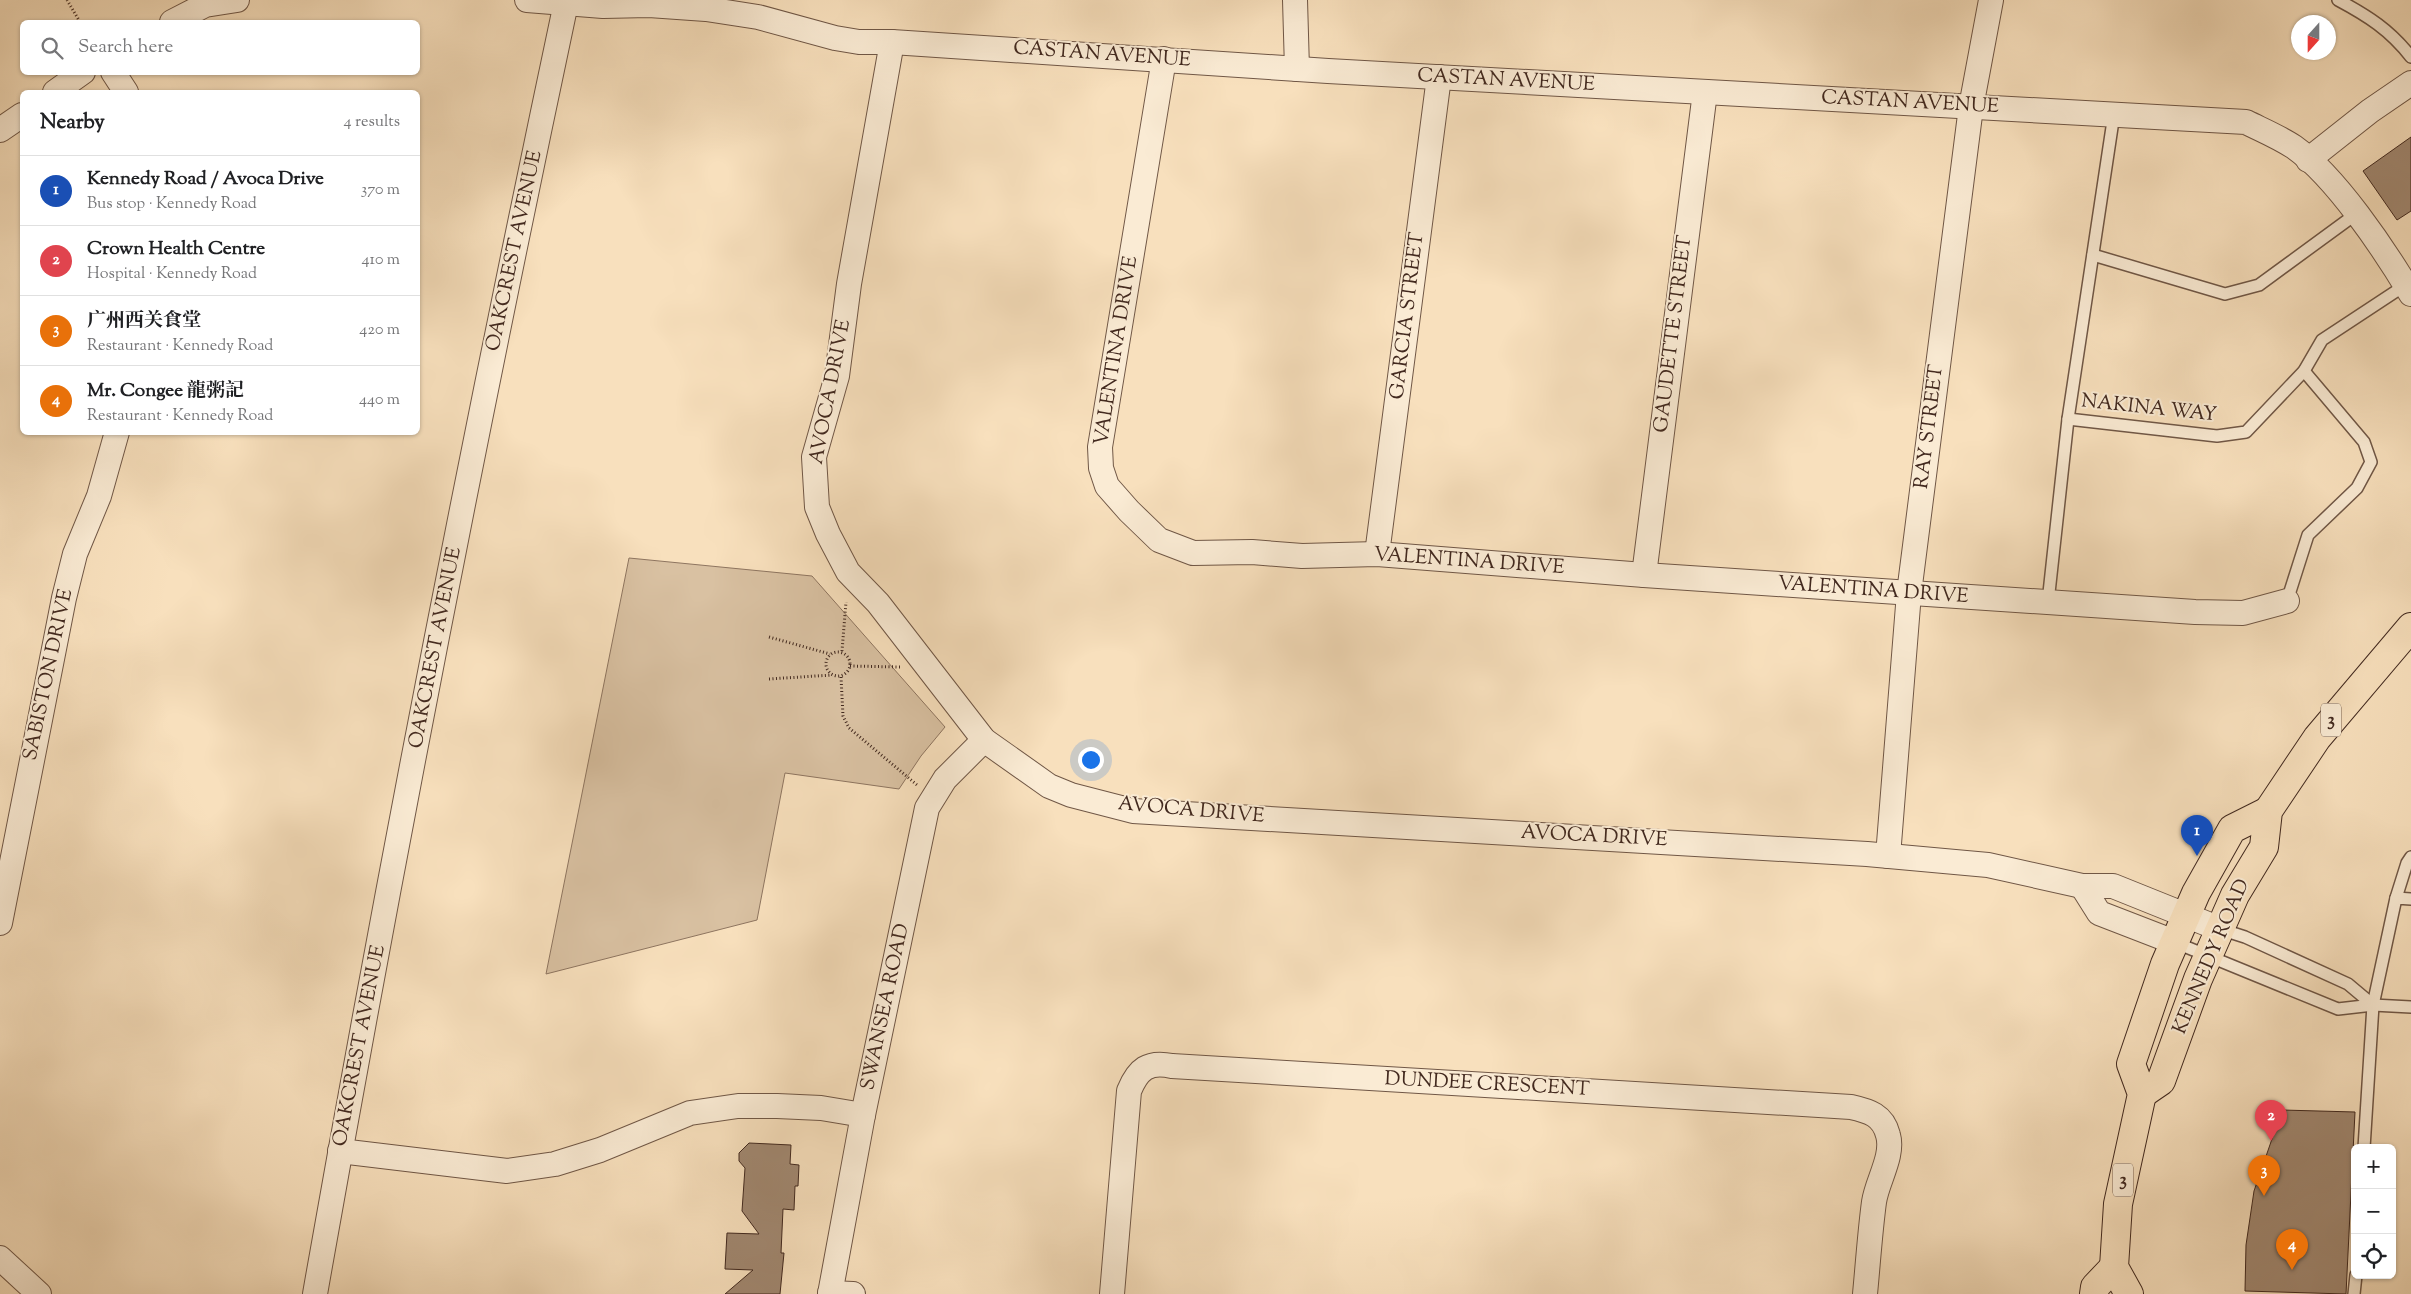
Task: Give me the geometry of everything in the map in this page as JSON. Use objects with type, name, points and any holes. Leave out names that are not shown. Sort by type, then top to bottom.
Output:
[{"type":"main road","name":"KENNEDY ROAD","points":[[2268,811],[2232,829],[2185,916],[2131,1064],[2142,1094],[2161,1081],[2208,956],[2235,895],[2264,847],[2268,811],[2317,738],[2411,627]]},
{"type":"main road","name":"3","points":[[2114,1267],[2118,1204],[2142,1094]]},
{"type":"main road","points":[[2094,1294],[2095,1287],[2114,1267],[2129,1294]]},
{"type":"street","points":[[176,20],[205,5],[236,0]]},
{"type":"street","name":"CASTAN AVENUE","points":[[527,0],[603,6],[649,5],[706,8],[758,17],[835,38],[859,42],[892,42],[1439,77],[2246,122],[2294,148],[2318,167],[2356,214],[2409,286]]},
{"type":"street","points":[[1296,0],[1297,68]]},
{"type":"street","name":"RAY STREET","points":[[1888,856],[1909,593],[1971,107],[1991,0]]},
{"type":"street","name":"OAKCREST AVENUE","points":[[315,1294],[340,1151],[480,418],[566,3]]},
{"type":"street","name":"AVOCA DRIVE","points":[[892,42],[850,284],[838,376],[814,457],[817,507],[828,534],[848,572],[878,603],[984,740],[1049,786],[1071,795],[1133,811],[1888,856],[1988,865],[2082,886],[2113,886],[2220,929]]},
{"type":"street","name":"VALENTINA DRIVE","points":[[1164,59],[1100,448],[1101,468],[1107,486],[1159,540],[1193,553],[1252,552],[1302,556],[1377,554],[1644,576],[2195,612],[2244,613],[2287,601]]},
{"type":"street","points":[[57,90],[80,75]]},
{"type":"street","points":[[116,75],[125,90]]},
{"type":"street","name":"GARCIA STREET","points":[[1377,554],[1439,77]]},
{"type":"street","points":[[2308,160],[2370,111],[2411,83]]},
{"type":"street","name":"GAUDETTE STREET","points":[[1644,576],[1705,92]]},
{"type":"street","points":[[0,130],[20,116]]},
{"type":"street","name":"SABISTON DRIVE","points":[[0,923],[64,598],[75,554],[99,496],[116,435]]},
{"type":"street","name":"SWANSEA ROAD","points":[[838,1294],[863,1115],[927,808],[945,779],[984,740]]},
{"type":"street","points":[[2082,886],[2099,913],[2174,942]]},
{"type":"street","name":"DUNDEE CRESCENT","points":[[1112,1294],[1129,1091],[1136,1074],[1156,1063],[1172,1066],[1851,1107],[1869,1111],[1882,1119],[1888,1135],[1889,1148],[1874,1200],[1865,1294]]},
{"type":"street","points":[[340,1151],[507,1171],[555,1164],[600,1150],[690,1113],[738,1106],[777,1106],[821,1108],[863,1115]]},
{"type":"street","points":[[0,1258],[39,1294]]},
{"type":"lane","points":[[2338,0],[2368,17],[2396,38],[2411,57]]},
{"type":"lane","points":[[2048,602],[2068,419],[2114,114]]},
{"type":"lane","points":[[2093,255],[2224,294],[2259,285],[2356,214]]},
{"type":"lane","name":"NAKINA WAY","points":[[2068,419],[2217,436],[2246,432],[2304,371],[2322,340],[2409,286]]},
{"type":"lane","points":[[2287,601],[2308,535],[2356,488],[2371,462],[2364,442],[2304,371]]},
{"type":"lane","points":[[2364,1144],[2373,1005],[2396,898],[2407,863],[2411,858]]},
{"type":"lane","points":[[2396,898],[2411,899]]},
{"type":"lane","points":[[2220,929],[2245,937],[2348,984],[2373,1005]]},
{"type":"lane","points":[[2174,942],[2338,1009],[2373,1005],[2411,1007]]},
{"type":"lane","points":[[2354,1294],[2356,1279]]},
{"type":"path","points":[[67,0],[79,20]]},
{"type":"path","points":[[769,679],[832,675],[841,677],[846,674],[850,666],[849,660],[842,651],[848,572]]},
{"type":"path","points":[[769,637],[830,654]]},
{"type":"path","points":[[832,675],[827,658],[836,651],[842,651]]},
{"type":"path","points":[[850,666],[928,668]]},
{"type":"path","points":[[841,677],[843,716],[849,728],[934,798]]},
{"type":"shaded area","points":[[629,558],[812,576],[945,727],[921,756],[899,789],[785,773],[757,920],[546,974]]},
{"type":"building","points":[[2411,137],[2411,211],[2397,220],[2363,171]]},
{"type":"building","points":[[2282,1110],[2355,1112],[2353,1144],[2351,1144],[2351,1193],[2346,1294],[2245,1291],[2246,1245],[2254,1191]]},
{"type":"building","points":[[749,1143],[791,1145],[790,1164],[799,1165],[798,1186],[795,1186],[794,1210],[783,1209],[781,1253],[784,1253],[780,1294],[725,1294],[753,1270],[725,1269],[727,1233],[759,1234],[742,1211],[745,1168],[739,1161],[739,1153]]},
{"type":"place","name":"Kennedy Road / Avoca Drive","points":[[2197,856]]},
{"type":"place","name":"Crown Health Centre","points":[[2271,1141]]},
{"type":"place","name":"广州西关食堂","points":[[2264,1196]]},
{"type":"place","name":"Mr. Congee 龍粥記","points":[[2292,1270]]}]
